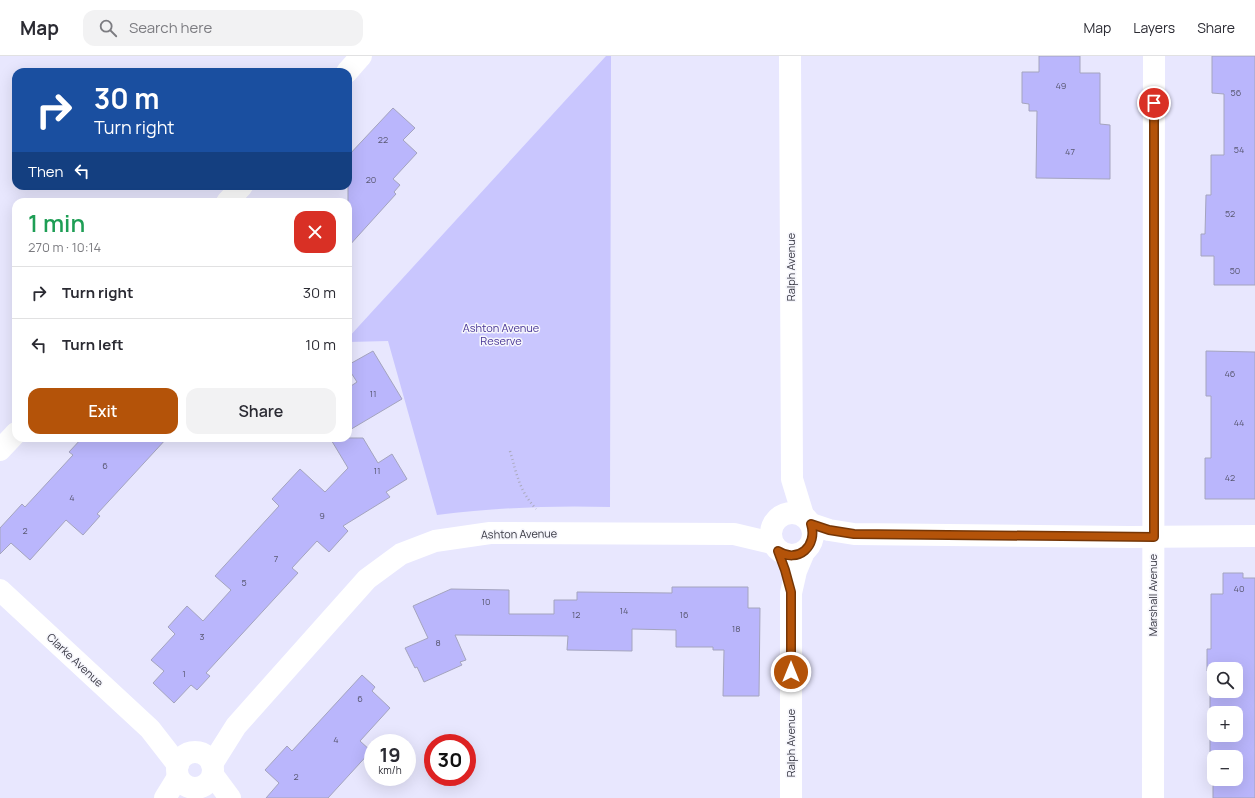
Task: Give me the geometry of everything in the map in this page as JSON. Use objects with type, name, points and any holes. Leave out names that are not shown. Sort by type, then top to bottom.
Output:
[{"type":"street","points":[[350,68],[361,56]]},
{"type":"street","name":"Ralph Avenue","points":[[790,56],[792,479],[807,520]]},
{"type":"street","name":"Marshall Avenue","points":[[1153,798],[1154,56]]},
{"type":"street","points":[[231,198],[238,190]]},
{"type":"street","points":[[0,450],[12,436]]},
{"type":"street","name":"Ralph Avenue","points":[[778,518],[792,479]]},
{"type":"street","points":[[807,520],[813,536],[812,542],[806,549],[798,555],[791,555],[784,554],[775,547],[770,537],[770,531],[778,518],[792,512],[829,530],[854,534],[1154,537],[1255,536]]},
{"type":"street","name":"Ashton Avenue","points":[[165,798],[196,775],[236,726],[366,579],[401,554],[435,541],[490,533],[734,534],[755,528],[778,518]]},
{"type":"street","name":"Ashton Avenue","points":[[734,534],[775,547]]},
{"type":"street","points":[[806,549],[854,534]]},
{"type":"street","name":"Ralph Avenue","points":[[775,547],[785,570],[791,592]]},
{"type":"street","name":"Ralph Avenue","points":[[791,798],[791,592],[796,571],[806,549]]},
{"type":"street","name":"Clarke Avenue","points":[[0,590],[150,729],[196,775],[230,798]]},
{"type":"path","points":[[510,450],[520,486],[528,500],[538,511]]},
{"type":"green space","name":"Ashton Avenue Reserve","points":[[606,56],[611,56],[610,507],[566,506],[437,515],[388,341],[352,342],[352,334]]},
{"type":"building","points":[[1039,56],[1080,56],[1080,73],[1100,73],[1100,124],[1110,125],[1110,179],[1036,178],[1037,111],[1029,111],[1029,104],[1022,103],[1022,72],[1039,72]]},
{"type":"building","points":[[1212,56],[1255,56],[1255,285],[1214,285],[1214,256],[1201,256],[1201,234],[1205,234],[1206,195],[1211,195],[1211,155],[1224,155],[1224,94],[1212,93]]},
{"type":"building","points":[[393,108],[415,128],[403,140],[417,153],[393,179],[400,185],[394,192],[396,194],[352,243],[352,198],[348,198],[348,190],[352,190],[352,152]]},
{"type":"building","points":[[373,351],[402,399],[352,429],[352,385],[357,382],[352,374],[352,363]]},
{"type":"building","points":[[1206,351],[1255,352],[1255,499],[1205,499],[1205,458],[1211,458],[1211,396],[1206,396]]},
{"type":"building","points":[[352,438],[363,438],[378,463],[392,454],[407,479],[386,492],[390,497],[343,526],[348,531],[329,552],[317,541],[292,568],[298,573],[206,673],[210,676],[197,690],[191,685],[174,703],[153,683],[164,671],[151,660],[175,634],[168,627],[187,606],[203,621],[231,590],[215,576],[279,506],[272,499],[300,469],[325,492],[348,468],[332,442],[352,442]]},
{"type":"building","points":[[78,442],[163,442],[97,514],[100,516],[83,535],[66,520],[30,560],[11,543],[0,554],[0,528],[22,504],[25,507],[73,455],[69,452]]},
{"type":"building","points":[[1223,573],[1243,573],[1243,578],[1255,578],[1255,798],[1213,798],[1213,786],[1243,786],[1243,750],[1210,750],[1210,742],[1243,742],[1243,706],[1210,706],[1210,698],[1243,698],[1243,662],[1207,662],[1207,649],[1211,649],[1211,594],[1223,594]]},
{"type":"building","points":[[672,587],[748,587],[748,608],[760,608],[759,696],[723,696],[724,650],[713,650],[713,647],[676,647],[676,630],[632,629],[632,651],[567,650],[568,636],[455,635],[466,660],[460,662],[462,665],[424,682],[417,667],[415,668],[405,648],[428,638],[413,606],[451,589],[509,590],[509,614],[554,614],[554,600],[577,600],[577,592],[672,593]]},
{"type":"building","points":[[362,675],[375,687],[372,691],[390,708],[366,734],[364,734],[364,737],[360,741],[364,745],[364,759],[328,798],[266,798],[279,783],[265,770],[287,746],[292,751]]},
{"type":"route","points":[[791,672],[791,592],[778,551],[791,555],[798,555],[804,552],[812,542],[813,533],[811,524],[829,530],[854,534],[1154,537],[1154,103]]}]
